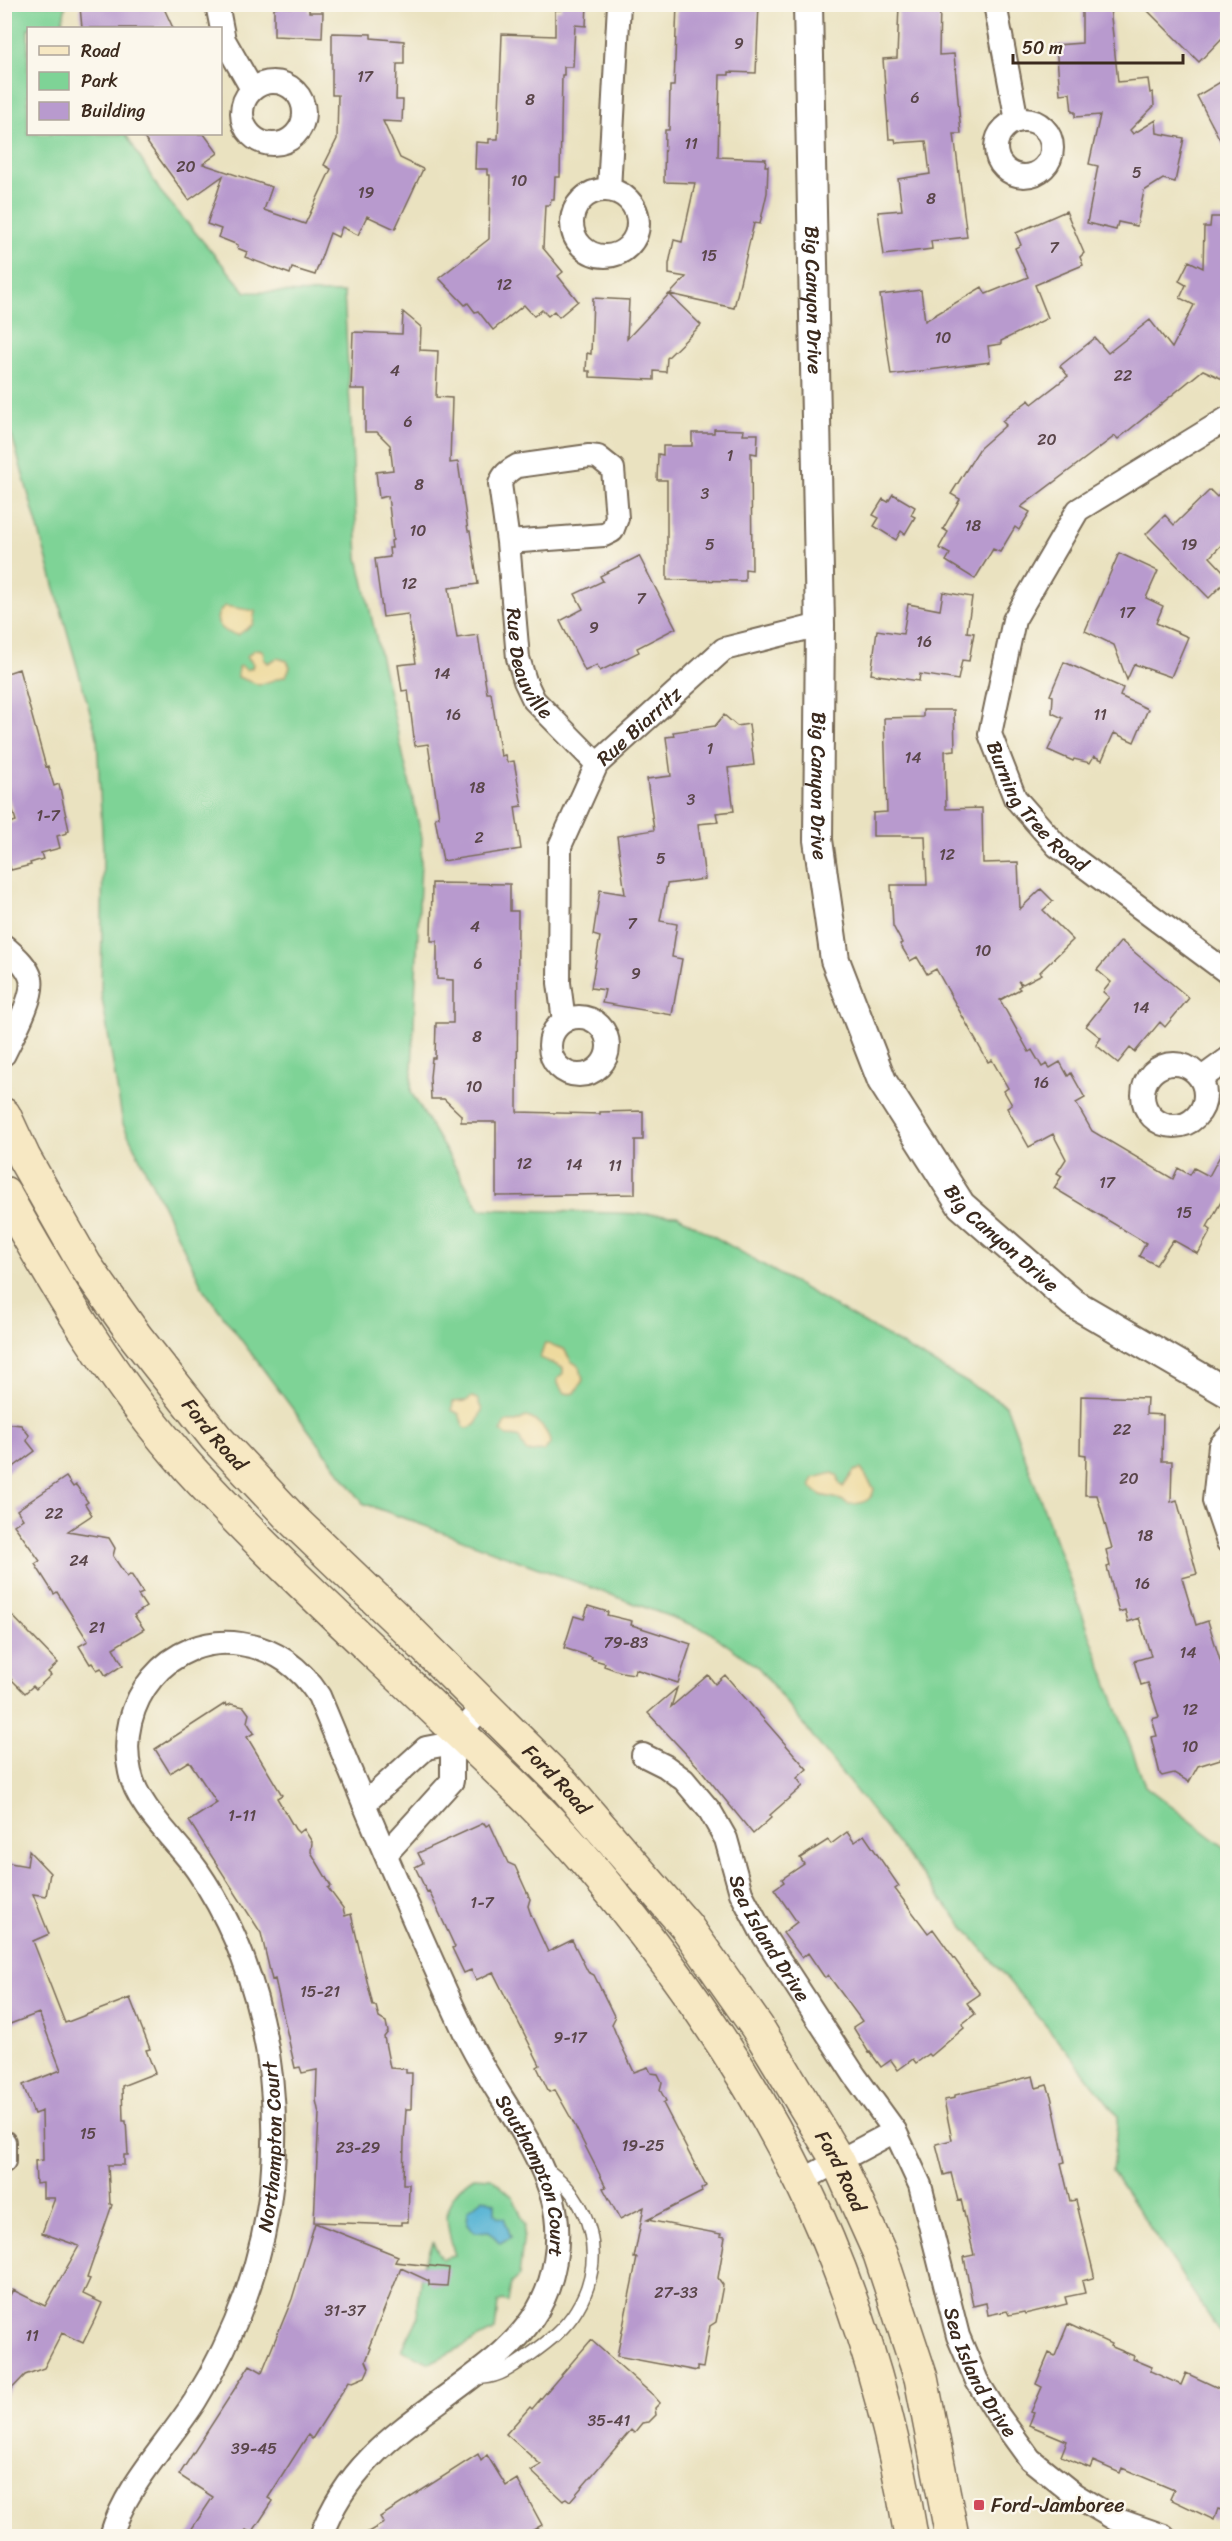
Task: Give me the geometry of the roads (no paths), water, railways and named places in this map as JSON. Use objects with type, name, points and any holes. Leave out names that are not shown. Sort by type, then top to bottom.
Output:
[{"type":"main road","name":"Ford Road","points":[[4,1115],[24,1158],[85,1265],[136,1337],[216,1438],[292,1519],[564,1785],[686,1926],[757,2027],[838,2161],[880,2254],[921,2378],[952,2536]]},
{"type":"main road","name":"Ford Road","points":[[4,1193],[59,1291],[114,1374],[188,1466],[266,1548],[456,1738],[518,1789],[588,1863],[654,1947],[726,2050],[801,2181],[843,2281],[875,2378],[904,2494],[911,2536]]},
{"type":"street","points":[[217,4],[221,27]]},
{"type":"street","points":[[609,190],[619,4]]},
{"type":"street","name":"Big Canyon Drive","points":[[808,4],[820,625],[818,840],[835,960],[882,1082],[961,1205],[1073,1303],[1227,1393]]},
{"type":"street","points":[[995,4],[1017,121]]},
{"type":"street","points":[[222,30],[224,40],[252,89]]},
{"type":"street","name":"Burning Tree Road","points":[[1227,418],[1078,510],[1014,620],[990,734],[1015,798],[1057,846],[1227,973]]},
{"type":"street","name":"Rue Deauville","points":[[508,542],[604,535],[612,531],[617,518],[613,469],[598,457],[589,456],[517,466],[502,478],[500,484],[508,542],[518,658],[525,681],[534,700],[597,764]]},
{"type":"street","name":"Rue Biarritz","points":[[564,1021],[559,983],[560,846],[597,764],[724,649],[820,625]]},
{"type":"street","points":[[4,946],[23,964],[31,984],[22,1013],[4,1054]]},
{"type":"street","points":[[1202,1078],[1227,1059]]},
{"type":"street","points":[[1227,1437],[1220,1446],[1214,1501],[1227,1542]]},
{"type":"street","name":"Northampton Court","points":[[111,2536],[128,2495],[194,2402],[221,2356],[242,2309],[260,2249],[272,2183],[274,2131],[272,2079],[264,2028],[241,1953],[222,1911],[198,1871],[147,1809],[130,1776],[126,1738],[130,1717],[138,1697],[150,1679],[165,1665],[199,1648],[231,1642],[258,1647],[278,1654],[295,1666],[319,1696],[364,1804]]},
{"type":"street","points":[[364,1804],[426,1748],[456,1738],[484,1705]]},
{"type":"street","points":[[386,1854],[452,1781],[456,1738]]},
{"type":"street","name":"Sea Island Drive","points":[[643,1755],[665,1766],[684,1780],[710,1811],[726,1839],[741,1893],[762,1933],[855,2076],[895,2131],[920,2185],[958,2336],[977,2381],[998,2415],[1030,2459],[1075,2495],[1115,2518],[1164,2536]]},
{"type":"street","name":"Southampton Court","points":[[321,2536],[328,2517],[344,2489],[363,2464],[385,2442],[513,2344],[533,2318],[545,2296],[554,2265],[557,2233],[553,2201],[541,2166],[466,2035],[364,1804]]},
{"type":"street","points":[[801,2181],[895,2131]]},
{"type":"street","points":[[4,2142],[4,2161]]},
{"type":"lane","points":[[470,2378],[490,2379],[505,2372],[560,2332],[577,2310],[587,2289],[593,2253],[589,2221],[568,2186],[541,2166]]},
{"type":"water","points":[[483,2198],[495,2203],[495,2213],[498,2217],[504,2218],[511,2237],[500,2243],[489,2231],[475,2232],[467,2224],[468,2210]]},
{"type":"place","name":"Ford-Jamboree","points":[[979,2505]]}]
